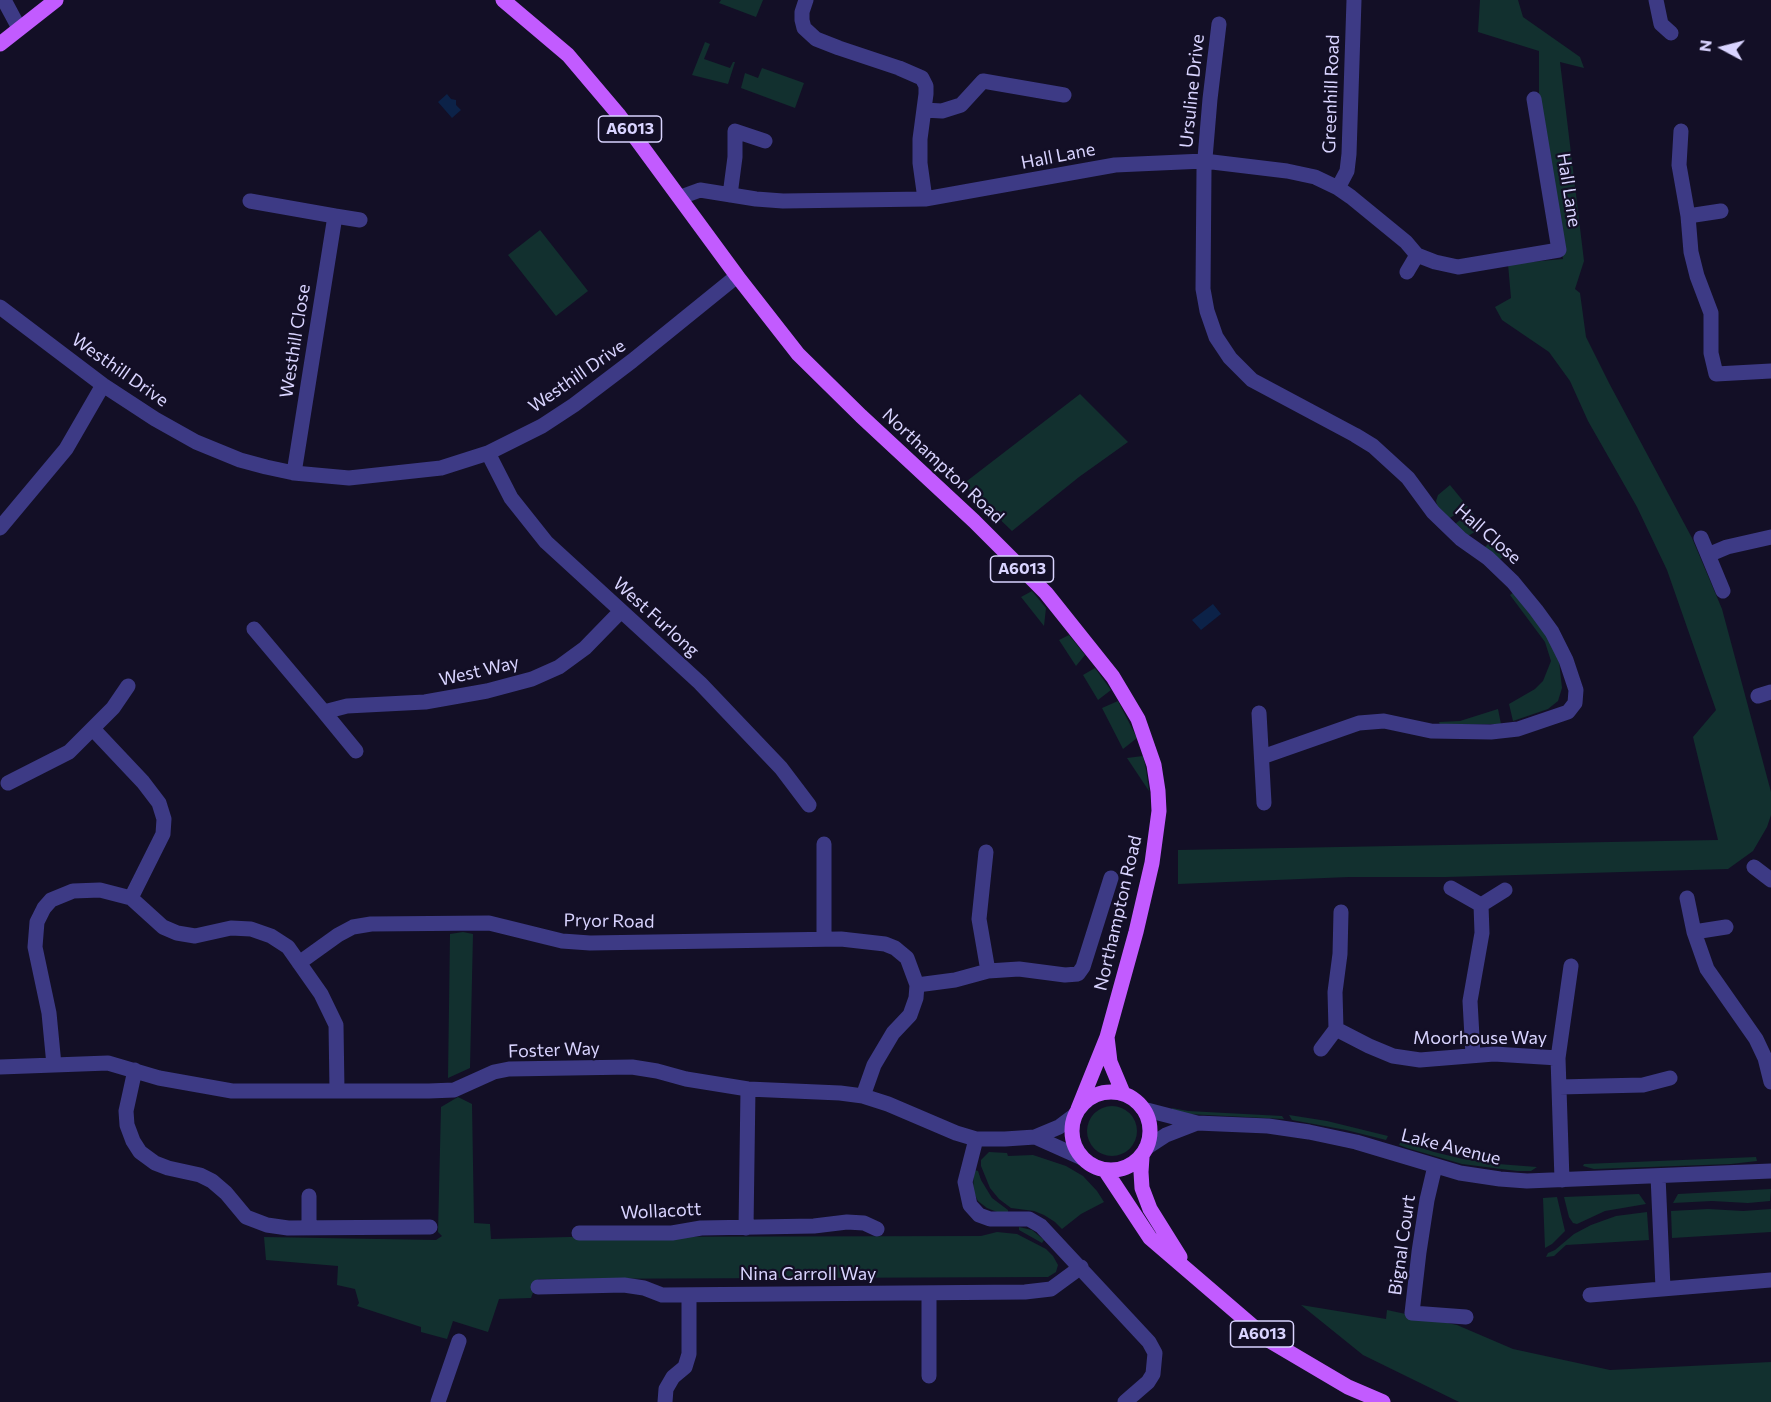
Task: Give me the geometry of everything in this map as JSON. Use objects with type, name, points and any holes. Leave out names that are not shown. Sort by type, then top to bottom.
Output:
[{"type":"main road","points":[[0,44],[56,0]]},
{"type":"main road","name":"Northampton Road","points":[[503,0],[568,55],[618,114],[737,276],[798,354],[974,521],[1046,593],[1113,677],[1138,719],[1154,765],[1158,791],[1156,837],[1152,863],[1107,1037],[1076,1112]]},
{"type":"main road","name":"Northampton Road","points":[[1107,1037],[1110,1062],[1123,1094]]},
{"type":"main road","points":[[1076,1112],[1088,1099],[1098,1094],[1123,1094],[1136,1100],[1143,1109]]},
{"type":"main road","name":"A6013","points":[[1143,1109],[1150,1134],[1141,1172],[1142,1188],[1150,1209],[1186,1268]]},
{"type":"main road","name":"A6013","points":[[1076,1112],[1072,1126],[1072,1139],[1077,1151],[1093,1166],[1105,1170],[1150,1238],[1270,1341],[1348,1387],[1383,1402]]},
{"type":"main road","points":[[1105,1170],[1121,1169],[1144,1152]]},
{"type":"street","points":[[4,0],[19,28]]},
{"type":"street","points":[[806,0],[802,12],[804,28],[816,39],[922,78],[926,86],[920,151],[924,199]]},
{"type":"street","name":"Greenhill Road","points":[[1338,188],[1347,171],[1350,154],[1354,0]]},
{"type":"street","points":[[1656,0],[1661,24],[1671,33]]},
{"type":"street","name":"Ursuline Drive","points":[[1204,161],[1219,24]]},
{"type":"street","points":[[924,110],[942,111],[961,105],[982,81],[1064,95]]},
{"type":"street","name":"Hall Lane","points":[[681,197],[700,190],[783,201],[924,199],[1115,165],[1204,161],[1287,171],[1315,177],[1338,188],[1406,242],[1417,255],[1434,262],[1458,267],[1559,250],[1534,99]]},
{"type":"street","points":[[730,195],[735,157],[735,131],[765,141]]},
{"type":"street","points":[[1681,131],[1679,165],[1688,216],[1691,252],[1711,313],[1711,353],[1716,374],[1771,371]]},
{"type":"street","name":"Hall Close","points":[[1204,161],[1203,289],[1207,311],[1216,337],[1230,358],[1252,380],[1356,435],[1392,462],[1408,478],[1433,512],[1461,539],[1488,558],[1513,582],[1552,633],[1566,660],[1576,690],[1575,703],[1568,712],[1518,729],[1491,732],[1431,731],[1383,721],[1359,723],[1262,757]]},
{"type":"street","points":[[250,201],[360,220]]},
{"type":"street","points":[[1688,216],[1720,211]]},
{"type":"street","name":"Westhill Close","points":[[294,473],[336,216]]},
{"type":"street","points":[[1407,272],[1417,255]]},
{"type":"street","name":"Westhill Drive","points":[[0,307],[103,385],[154,419],[196,442],[240,460],[294,473],[349,478],[441,468],[488,453],[542,426],[632,361],[737,276]]},
{"type":"street","points":[[0,528],[66,449],[103,385]]},
{"type":"street","name":"West Furlong","points":[[488,453],[511,498],[546,542],[700,683],[781,768],[809,805]]},
{"type":"street","points":[[1708,555],[1727,547],[1771,537]]},
{"type":"street","points":[[1701,538],[1723,591]]},
{"type":"street","name":"West Way","points":[[324,712],[346,706],[424,702],[487,691],[532,679],[559,667],[585,648],[621,612]]},
{"type":"street","points":[[254,629],[356,751]]},
{"type":"street","points":[[8,783],[69,752],[113,708],[128,686]]},
{"type":"street","points":[[1259,713],[1264,803]]},
{"type":"street","points":[[93,729],[143,782],[159,803],[164,819],[163,834],[131,898]]},
{"type":"street","points":[[824,844],[824,939]]},
{"type":"street","points":[[986,852],[979,919],[988,971]]},
{"type":"street","points":[[1754,867],[1771,880]]},
{"type":"street","points":[[863,1096],[874,1065],[893,1033],[910,1015],[916,999],[917,985],[955,980],[988,971],[1019,969],[1065,975],[1078,974],[1083,967],[1111,878]]},
{"type":"street","points":[[1451,888],[1481,905]]},
{"type":"street","points":[[54,1065],[49,1013],[34,947],[37,922],[51,900],[73,891],[100,890],[131,898],[163,927],[177,933],[195,936],[231,928],[251,929],[271,936],[288,948],[321,994],[336,1025],[337,1090]]},
{"type":"street","points":[[1481,905],[1505,890]]},
{"type":"street","points":[[1687,898],[1694,932],[1707,969],[1747,1023],[1770,1074]]},
{"type":"street","points":[[1473,1055],[1470,1001],[1482,933],[1481,905]]},
{"type":"street","points":[[1321,1049],[1336,1029],[1335,992],[1340,954],[1341,912]]},
{"type":"street","name":"Pryor Road","points":[[299,963],[353,927],[371,924],[489,923],[562,941],[590,943],[824,939],[870,941],[895,948],[907,958],[917,985]]},
{"type":"street","points":[[1694,932],[1726,927]]},
{"type":"street","name":"Moorhouse Way","points":[[1562,1180],[1558,1058],[1571,966]]},
{"type":"street","name":"Moorhouse Way","points":[[1336,1029],[1393,1056],[1429,1059],[1494,1054],[1558,1058]]},
{"type":"street","name":"Foster Way","points":[[0,1067],[108,1063],[159,1078],[232,1091],[447,1090],[466,1085],[494,1072],[509,1069],[632,1067],[748,1089],[863,1096],[888,1104],[956,1133],[976,1138],[1035,1137],[1059,1128],[1076,1112]]},
{"type":"street","points":[[135,1070],[128,1097],[126,1118],[133,1141],[140,1152],[165,1167],[200,1175],[213,1181],[246,1217],[267,1226],[430,1227]]},
{"type":"street","points":[[1559,1088],[1643,1085],[1670,1078]]},
{"type":"street","points":[[746,1228],[748,1089]]},
{"type":"street","points":[[1143,1109],[1197,1123]]},
{"type":"street","points":[[1144,1152],[1167,1135],[1197,1123]]},
{"type":"street","name":"Lake Avenue","points":[[1197,1123],[1268,1126],[1309,1132],[1356,1142],[1435,1166],[1500,1179],[1562,1180],[1771,1171]]},
{"type":"street","name":"Foster Way","points":[[1035,1137],[1082,1158]]},
{"type":"street","points":[[976,1138],[965,1182],[970,1204],[979,1215],[990,1219],[1029,1219],[1041,1226],[1149,1342],[1155,1353],[1153,1374],[1148,1382],[1125,1402]]},
{"type":"street","name":"Bignal Court","points":[[1435,1166],[1427,1200],[1412,1313],[1466,1317]]},
{"type":"street","points":[[1658,1176],[1663,1288]]},
{"type":"street","points":[[309,1196],[309,1227]]},
{"type":"street","name":"Wollacott","points":[[579,1233],[672,1233],[701,1228],[814,1226],[847,1222],[864,1223],[877,1229]]},
{"type":"street","name":"Nina Carroll Way","points":[[538,1287],[624,1285],[644,1288],[662,1295],[1025,1292],[1051,1289],[1080,1267]]},
{"type":"street","points":[[1590,1295],[1771,1280]]},
{"type":"street","points":[[929,1293],[929,1376]]},
{"type":"street","points":[[665,1402],[666,1389],[673,1377],[685,1366],[689,1354],[688,1295]]},
{"type":"street","points":[[438,1402],[459,1341]]},
{"type":"green space","points":[[721,0],[763,0],[756,17],[719,3]]},
{"type":"green space","points":[[1480,0],[1518,0],[1523,17],[1580,57],[1584,68],[1560,62],[1584,261],[1575,289],[1580,293],[1586,337],[1692,538],[1722,609],[1771,792],[1771,815],[1767,827],[1753,851],[1728,869],[1446,877],[1349,877],[1178,884],[1178,850],[1718,840],[1693,737],[1716,710],[1667,570],[1637,507],[1588,421],[1570,381],[1549,352],[1502,320],[1495,307],[1511,298],[1508,264],[1563,259],[1539,99],[1539,51],[1478,32]]},
{"type":"green space","points":[[705,42],[710,44],[704,59],[730,68],[735,62],[728,84],[692,75]]},
{"type":"green space","points":[[762,68],[804,83],[795,108],[741,88],[745,73],[758,78]]},
{"type":"green space","points":[[540,230],[588,291],[556,316],[508,255]]},
{"type":"green space","points":[[1080,394],[1128,442],[1079,477],[1012,531],[963,484]]},
{"type":"green space","points":[[1450,485],[1468,507],[1448,519],[1438,508],[1436,501],[1438,495]]},
{"type":"green space","points":[[1471,511],[1483,527],[1468,536],[1454,525]]},
{"type":"green space","points":[[1493,539],[1505,555],[1499,560],[1484,548]]},
{"type":"green space","points":[[1032,591],[1046,608],[1044,626],[1021,597]]},
{"type":"green space","points":[[1514,592],[1546,635],[1559,661],[1562,688],[1558,701],[1548,709],[1513,721],[1509,704],[1535,689],[1543,681],[1551,661],[1545,642],[1510,595]]},
{"type":"green space","points":[[1069,635],[1085,655],[1076,666],[1059,640]]},
{"type":"green space","points":[[1095,668],[1111,690],[1098,700],[1083,675]]},
{"type":"green space","points":[[1118,701],[1137,738],[1123,749],[1102,708]]},
{"type":"green space","points":[[1498,709],[1501,724],[1440,725],[1439,722],[1460,721]]},
{"type":"green space","points":[[1143,756],[1146,769],[1149,791],[1127,758]]},
{"type":"green space","points":[[463,932],[473,934],[470,1068],[448,1078],[450,934]]},
{"type":"green space","points":[[458,1097],[472,1104],[474,1223],[490,1224],[491,1239],[981,1236],[997,1232],[1017,1234],[1046,1249],[1058,1265],[1056,1272],[1048,1277],[538,1279],[531,1298],[499,1299],[488,1332],[453,1321],[447,1339],[421,1332],[421,1327],[357,1306],[359,1303],[355,1289],[337,1285],[338,1266],[266,1260],[264,1237],[436,1240],[442,1236],[438,1232],[441,1107]]},
{"type":"green space","points":[[1112,1106],[1126,1110],[1133,1117],[1137,1131],[1133,1145],[1126,1152],[1112,1156],[1098,1152],[1091,1145],[1087,1131],[1091,1117],[1098,1110]]},
{"type":"green space","points":[[1172,1108],[1188,1111],[1282,1116],[1284,1119],[1187,1114],[1172,1111]]},
{"type":"green space","points":[[1289,1115],[1327,1121],[1388,1136],[1386,1140],[1292,1120]]},
{"type":"green space","points":[[1401,1141],[1463,1159],[1537,1167],[1531,1171],[1517,1171],[1462,1164],[1399,1145]]},
{"type":"green space","points":[[989,1152],[1007,1153],[1008,1156],[1033,1155],[1066,1166],[1083,1176],[1104,1202],[1081,1214],[1062,1229],[1044,1215],[1034,1211],[1011,1208],[990,1188],[981,1166],[981,1160]]},
{"type":"green space","points":[[1756,1157],[1757,1161],[1731,1164],[1594,1169],[1583,1166],[1584,1164]]},
{"type":"green space","points":[[974,1170],[978,1171],[992,1198],[1008,1210],[1008,1213],[987,1208],[978,1201],[973,1191]]},
{"type":"green space","points":[[1771,1189],[1770,1201],[1673,1203],[1678,1194]]},
{"type":"green space","points":[[1639,1194],[1646,1204],[1605,1211],[1577,1224],[1573,1223],[1569,1217],[1564,1197]]},
{"type":"green space","points":[[1557,1197],[1565,1231],[1545,1248],[1543,1198]]},
{"type":"green space","points":[[1708,1209],[1743,1211],[1771,1209],[1771,1232],[1672,1238],[1671,1211]]},
{"type":"green space","points":[[1647,1212],[1649,1240],[1566,1245],[1554,1256],[1546,1257],[1548,1253],[1574,1234],[1591,1225],[1616,1216]]},
{"type":"green space","points":[[1019,1227],[1032,1230],[1044,1240],[1042,1243],[1019,1230]]},
{"type":"green space","points":[[1301,1305],[1386,1319],[1387,1310],[1457,1325],[1513,1349],[1610,1370],[1771,1362],[1771,1402],[1459,1402],[1363,1355]]},
{"type":"water","points":[[447,94],[451,99],[456,100],[456,105],[461,110],[452,118],[438,102]]},
{"type":"water","points":[[1213,604],[1221,614],[1201,630],[1192,620]]}]
